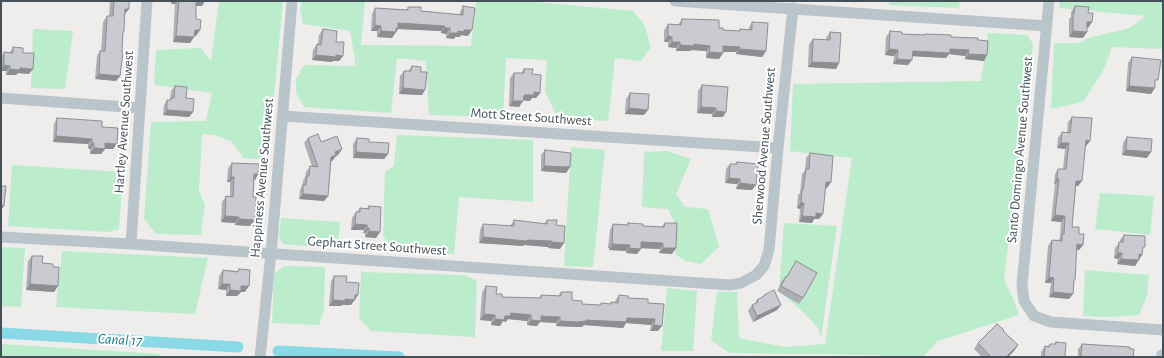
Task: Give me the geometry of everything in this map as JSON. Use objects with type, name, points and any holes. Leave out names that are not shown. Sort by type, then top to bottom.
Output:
[{"type":"street","name":"Hartley Avenue Southwest","points":[[131,244],[147,1]]},
{"type":"street","name":"Happiness Avenue Southwest","points":[[260,357],[271,254],[292,1]]},
{"type":"street","points":[[675,1],[1047,26]]},
{"type":"street","name":"Santo Domingo Avenue Southwest","points":[[1049,1],[1022,285],[1024,301],[1034,316],[1051,322],[1163,330]]},
{"type":"street","name":"Sherwood Avenue Southwest","points":[[749,280],[764,266],[769,250],[793,8]]},
{"type":"street","points":[[1,98],[140,108]]},
{"type":"street","name":"Mott Street Southwest","points":[[282,116],[778,148]]},
{"type":"street","name":"Gephart Street Southwest","points":[[1,237],[131,244],[730,285],[749,280]]},
{"type":"green space","points":[[219,1],[283,1],[268,160],[244,158],[232,142],[215,135],[202,134],[199,191],[205,205],[201,235],[156,234],[144,219],[151,122],[206,121],[212,93],[154,85],[156,50],[201,48],[211,61]]},
{"type":"green space","points":[[302,1],[365,1],[361,45],[471,46],[476,1],[525,1],[633,11],[644,24],[651,47],[641,61],[615,58],[608,121],[558,118],[545,92],[547,60],[506,58],[503,117],[429,115],[426,61],[397,58],[391,113],[304,107],[296,93],[296,79],[304,65],[355,66],[355,59],[350,31],[303,24],[300,8]]},
{"type":"green space","points":[[889,1],[960,1],[959,8],[889,5]]},
{"type":"green space","points":[[1060,1],[1163,1],[1163,49],[1112,47],[1104,69],[1083,102],[1051,109],[1054,43],[1079,43],[1088,38],[1130,28],[1146,16],[1059,8]]},
{"type":"green space","points":[[33,29],[73,31],[65,89],[31,88]]},
{"type":"green space","points":[[988,33],[1027,35],[1033,44],[1004,279],[1019,315],[938,341],[923,357],[729,353],[711,340],[717,292],[737,292],[739,338],[785,347],[825,344],[852,158],[790,151],[793,84],[981,81]]},
{"type":"green space","points":[[397,135],[533,140],[533,202],[459,197],[454,254],[394,251],[383,236],[385,172],[394,166]]},
{"type":"green space","points":[[571,147],[605,150],[593,267],[564,266]]},
{"type":"green space","points":[[667,151],[691,159],[676,194],[685,207],[708,209],[719,247],[701,264],[685,261],[675,254],[675,223],[668,209],[642,207],[644,152]]},
{"type":"green space","points":[[12,165],[123,172],[119,229],[108,232],[8,226]]},
{"type":"green space","points":[[1100,193],[1154,196],[1150,235],[1095,229]]},
{"type":"green space","points":[[281,218],[340,222],[338,249],[283,244],[279,238]]},
{"type":"green space","points":[[784,223],[837,226],[821,338],[818,328],[803,312],[779,291]]},
{"type":"green space","points":[[1,247],[25,248],[21,307],[1,306]]},
{"type":"green space","points":[[62,251],[208,258],[195,314],[56,307]]},
{"type":"green space","points":[[284,266],[325,267],[324,310],[319,325],[272,323],[274,274]]},
{"type":"green space","points":[[1085,270],[1149,275],[1147,296],[1139,315],[1106,317],[1083,316]]},
{"type":"green space","points":[[361,272],[464,275],[477,281],[475,337],[371,331],[359,318]]},
{"type":"green space","points":[[667,288],[697,291],[693,351],[661,351]]},
{"type":"green space","points":[[1,344],[159,354],[159,357],[1,357]]},
{"type":"building","points":[[114,1],[129,1],[129,9],[125,9],[123,52],[120,76],[99,74],[100,51],[105,51],[107,16],[113,16]]},
{"type":"building","points":[[179,1],[196,1],[196,19],[201,20],[200,30],[195,30],[194,37],[176,36]]},
{"type":"building","points":[[463,6],[475,8],[472,30],[450,33],[450,28],[444,28],[445,26],[398,23],[396,32],[381,31],[381,26],[375,25],[375,8],[408,10],[408,7],[421,7],[421,11],[463,15]]},
{"type":"building","points":[[1075,6],[1089,7],[1088,13],[1093,13],[1092,22],[1087,22],[1087,32],[1073,31],[1073,13],[1074,14]]},
{"type":"building","points":[[682,19],[719,20],[719,28],[723,28],[723,30],[740,31],[740,29],[752,30],[752,22],[768,23],[766,51],[723,46],[723,53],[709,52],[710,46],[694,44],[694,46],[680,45],[680,42],[672,42],[672,37],[668,36],[668,24],[681,25]]},
{"type":"building","points":[[323,29],[337,31],[336,42],[344,42],[343,56],[336,55],[336,57],[316,55],[317,44],[321,45]]},
{"type":"building","points":[[890,31],[902,32],[902,34],[951,35],[951,37],[978,38],[978,40],[988,41],[987,55],[968,54],[969,50],[950,49],[950,53],[913,51],[912,60],[897,59],[898,50],[889,49]]},
{"type":"building","points":[[830,32],[841,33],[839,63],[812,62],[813,39],[830,40]]},
{"type":"building","points":[[13,47],[23,48],[23,53],[34,53],[33,69],[10,69],[10,66],[4,65],[4,52],[13,53]]},
{"type":"building","points":[[1132,57],[1161,60],[1158,80],[1155,80],[1155,88],[1129,86]]},
{"type":"building","points":[[412,66],[421,67],[421,72],[427,72],[425,90],[403,88],[404,71],[411,71]]},
{"type":"building","points":[[524,69],[533,69],[532,74],[541,75],[540,93],[534,92],[534,95],[524,95],[523,101],[513,101],[514,73],[524,73]]},
{"type":"building","points":[[702,85],[728,87],[726,112],[716,111],[716,108],[701,107]]},
{"type":"building","points":[[175,86],[187,87],[186,98],[194,99],[193,112],[167,110],[167,100],[174,98]]},
{"type":"building","points":[[630,93],[649,94],[648,110],[629,108]]},
{"type":"building","points":[[1072,117],[1092,118],[1090,141],[1086,140],[1082,181],[1076,181],[1072,227],[1079,227],[1079,234],[1084,234],[1083,245],[1077,244],[1073,294],[1053,292],[1054,278],[1049,277],[1052,240],[1062,241],[1062,234],[1064,234],[1065,216],[1055,215],[1059,179],[1057,179],[1058,169],[1066,169],[1069,143],[1061,143],[1062,132],[1070,133]]},
{"type":"building","points":[[57,118],[102,121],[102,127],[118,128],[117,144],[105,143],[105,149],[94,148],[92,139],[56,136]]},
{"type":"building","points":[[318,134],[321,142],[337,136],[342,149],[335,152],[336,155],[331,157],[328,196],[303,194],[303,185],[306,185],[310,166],[318,167],[308,138]]},
{"type":"building","points":[[1127,137],[1152,139],[1151,152],[1126,150]]},
{"type":"building","points":[[357,138],[369,139],[369,142],[389,143],[388,154],[356,152]]},
{"type":"building","points":[[545,150],[571,153],[570,167],[544,166]]},
{"type":"building","points":[[810,153],[833,156],[831,182],[826,182],[823,214],[816,213],[816,217],[802,216],[804,203],[801,203],[802,190],[806,169],[809,169]]},
{"type":"building","points":[[737,162],[758,164],[756,185],[740,183],[740,179],[729,178],[730,164],[737,164]]},
{"type":"building","points":[[232,163],[259,164],[258,174],[254,174],[253,197],[256,197],[255,220],[225,216],[226,196],[233,197],[234,177],[231,177]]},
{"type":"building","points":[[1,186],[6,186],[4,206],[1,205]]},
{"type":"building","points":[[369,206],[381,207],[380,232],[369,231],[367,225],[355,224],[356,212],[360,212],[360,208],[369,209]]},
{"type":"building","points":[[514,220],[547,224],[547,220],[557,220],[556,225],[565,226],[564,243],[483,237],[483,224],[514,226]]},
{"type":"building","points":[[628,223],[643,224],[643,226],[664,227],[665,223],[677,223],[676,248],[663,248],[663,243],[641,242],[641,249],[629,248],[630,245],[613,244],[613,224],[628,225]]},
{"type":"building","points":[[1124,235],[1145,236],[1145,247],[1143,247],[1142,255],[1139,254],[1139,260],[1121,259],[1122,253],[1118,253],[1119,242],[1123,242]]},
{"type":"building","points":[[32,256],[43,256],[42,263],[53,264],[53,267],[59,267],[58,286],[30,284]]},
{"type":"building","points":[[796,261],[817,273],[803,298],[781,286]]},
{"type":"building","points":[[239,269],[250,270],[249,286],[241,286],[241,291],[230,290],[230,284],[222,284],[223,270],[238,272]]},
{"type":"building","points":[[334,276],[347,276],[346,282],[359,283],[358,295],[355,295],[355,300],[333,300]]},
{"type":"building","points":[[486,286],[497,287],[496,294],[502,294],[502,297],[541,298],[541,295],[561,296],[561,292],[572,292],[572,300],[582,301],[582,304],[601,305],[601,303],[618,303],[619,295],[628,296],[628,298],[648,299],[648,303],[664,304],[662,326],[654,325],[655,319],[627,318],[626,322],[586,320],[577,322],[560,321],[560,317],[541,316],[541,321],[531,320],[531,315],[511,313],[510,316],[505,316],[504,320],[495,319],[495,315],[484,314]]},
{"type":"building","points":[[774,290],[781,305],[757,316],[752,305],[758,302],[757,300],[764,295]]},
{"type":"building","points":[[997,324],[1018,345],[1006,357],[991,357],[978,343]]},
{"type":"building","points":[[1056,342],[1066,343],[1065,357],[1044,357],[1045,346],[1049,347],[1050,344],[1056,344]]},
{"type":"building","points":[[1082,344],[1130,347],[1130,349],[1134,349],[1133,357],[1081,357]]},
{"type":"waterway","name":"Canal 17","points":[[1,333],[238,347]]},
{"type":"waterway","name":"Canal 17","points":[[278,351],[399,357]]}]
